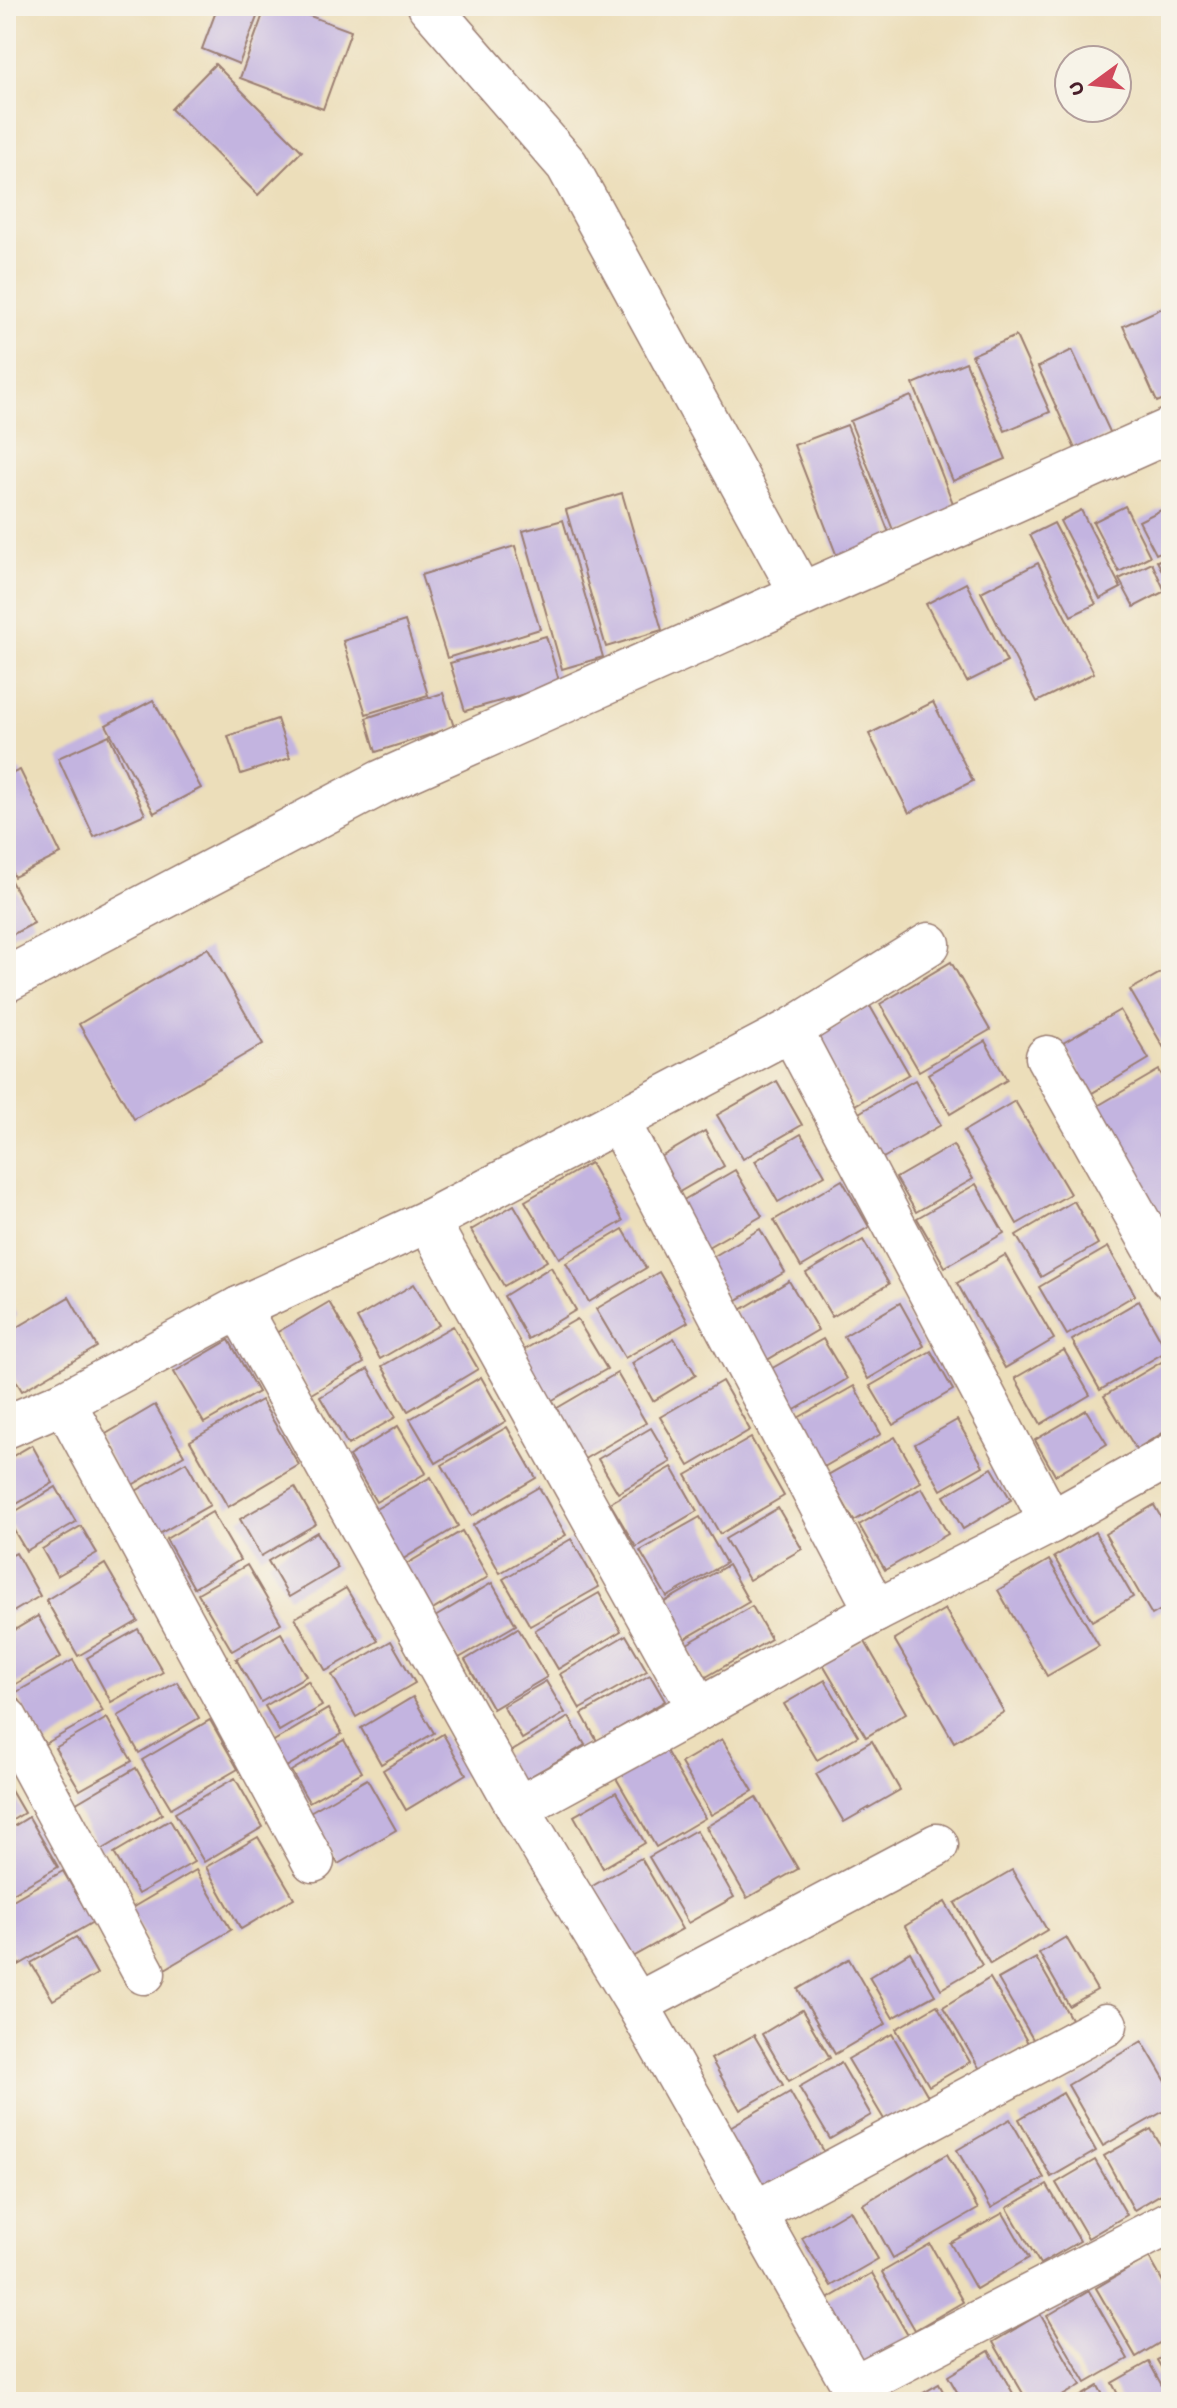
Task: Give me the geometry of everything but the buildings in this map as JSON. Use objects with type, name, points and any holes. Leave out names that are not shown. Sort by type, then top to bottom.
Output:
[{"type":"street","points":[[429,6],[567,165],[802,595]]},
{"type":"street","points":[[6,980],[382,782],[1171,430]]},
{"type":"street","points":[[6,1427],[64,1402],[239,1308],[428,1221],[791,1030],[929,944]]},
{"type":"street","points":[[791,1030],[1051,1522]]},
{"type":"street","points":[[1047,1057],[1171,1278]]},
{"type":"street","points":[[618,1121],[876,1611]]},
{"type":"street","points":[[428,1221],[699,1709]]},
{"type":"street","points":[[239,1308],[518,1808],[637,2004],[857,2395],[1171,2222]]},
{"type":"street","points":[[64,1402],[313,1861]]},
{"type":"street","points":[[518,1808],[876,1611],[1051,1522],[1171,1455]]},
{"type":"street","points":[[6,1718],[144,1973]]},
{"type":"street","points":[[637,2004],[937,1845]]},
{"type":"street","points":[[754,2213],[1106,2025]]}]
